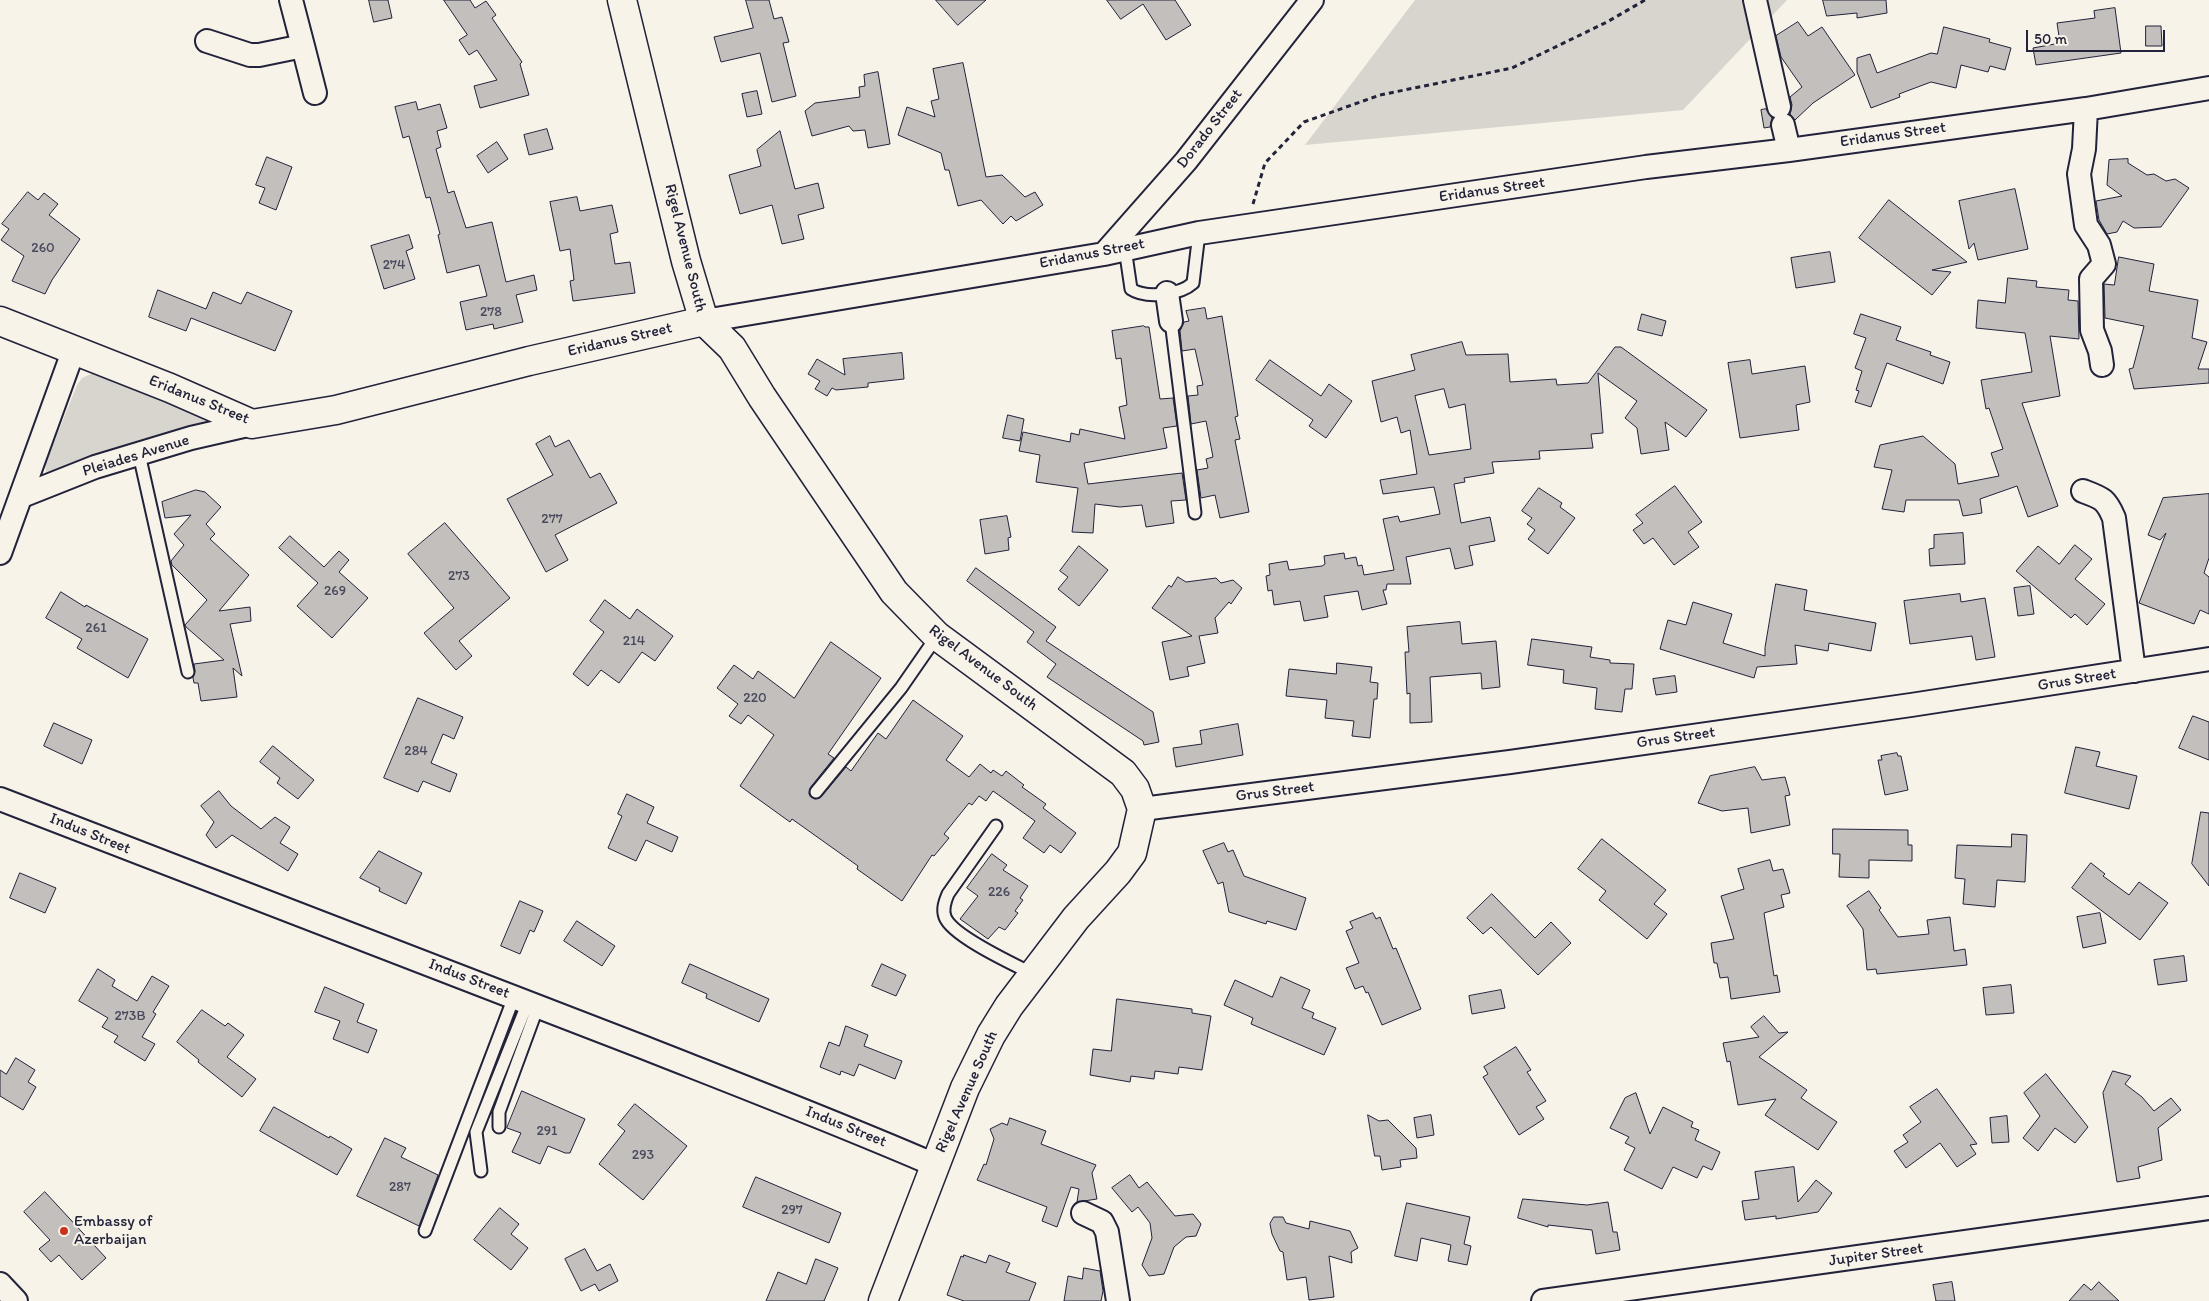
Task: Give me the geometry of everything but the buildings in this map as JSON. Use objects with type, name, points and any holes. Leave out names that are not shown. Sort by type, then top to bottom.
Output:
[{"type":"main road","name":"Rigel Avenue South","points":[[622,0],[686,261],[704,321],[732,348],[762,398],[894,592],[937,636],[1123,773],[1135,789],[1142,808],[1132,853],[1118,872],[1076,918],[990,1035],[965,1088],[883,1301]]},
{"type":"main road","name":"Eridanus Street","points":[[0,321],[74,349],[252,424],[336,410],[529,361],[704,321]]},
{"type":"street","points":[[291,0],[314,93]]},
{"type":"street","name":"Dorado Street","points":[[1114,251],[1312,0]]},
{"type":"street","points":[[1755,0],[1789,150]]},
{"type":"street","points":[[207,41],[250,55],[259,55],[303,46]]},
{"type":"street","name":"Eridanus Street","points":[[704,321],[1114,251],[1242,226],[1636,168],[1789,150],[2086,109],[2209,88]]},
{"type":"street","points":[[2086,109],[2084,149],[2079,174],[2086,224],[2099,245],[2104,264],[2092,279],[2092,330],[2100,351],[2102,365]]},
{"type":"street","points":[[1167,293],[1171,322]]},
{"type":"street","points":[[0,553],[74,349]]},
{"type":"street","name":"Pleiades Avenue","points":[[22,496],[96,467],[191,438],[252,424]]},
{"type":"street","points":[[2083,491],[2101,497],[2108,503],[2114,518],[2134,671]]},
{"type":"street","name":"Grus Street","points":[[1142,808],[1510,762],[2209,660]]},
{"type":"street","name":"Indus Street","points":[[0,798],[527,1001],[855,1130],[935,1165]]},
{"type":"street","name":"Jupiter Street","points":[[1543,1301],[2209,1208]]},
{"type":"street","points":[[1083,1213],[1102,1222],[1107,1232],[1118,1301]]},
{"type":"street","points":[[0,1284],[16,1301]]},
{"type":"lane","points":[[1114,251],[1131,289],[1142,294],[1167,293],[1187,288],[1193,283],[1199,233]]},
{"type":"lane","points":[[1171,322],[1195,514]]},
{"type":"lane","points":[[138,454],[188,672]]},
{"type":"lane","points":[[816,792],[901,688],[937,636]]},
{"type":"lane","points":[[996,826],[948,894],[944,903],[946,918],[954,929],[993,954],[1033,974]]},
{"type":"lane","points":[[499,1127],[498,1112],[527,1001]]},
{"type":"lane","points":[[481,1171],[476,1132],[527,1001]]},
{"type":"lane","points":[[426,1232],[527,1001]]},
{"type":"path","points":[[1242,226],[1254,203],[1265,163],[1304,122],[1380,95],[1512,68],[1607,22],[1645,0]]},
{"type":"shaded area","points":[[1415,0],[1787,0],[1683,110],[1305,145]]},
{"type":"shaded area","points":[[91,374],[100,374],[216,422],[46,472],[45,465],[77,385],[82,378]]},
{"type":"place","name":"Embassy of Azerbaijan","points":[[64,1231]]}]
